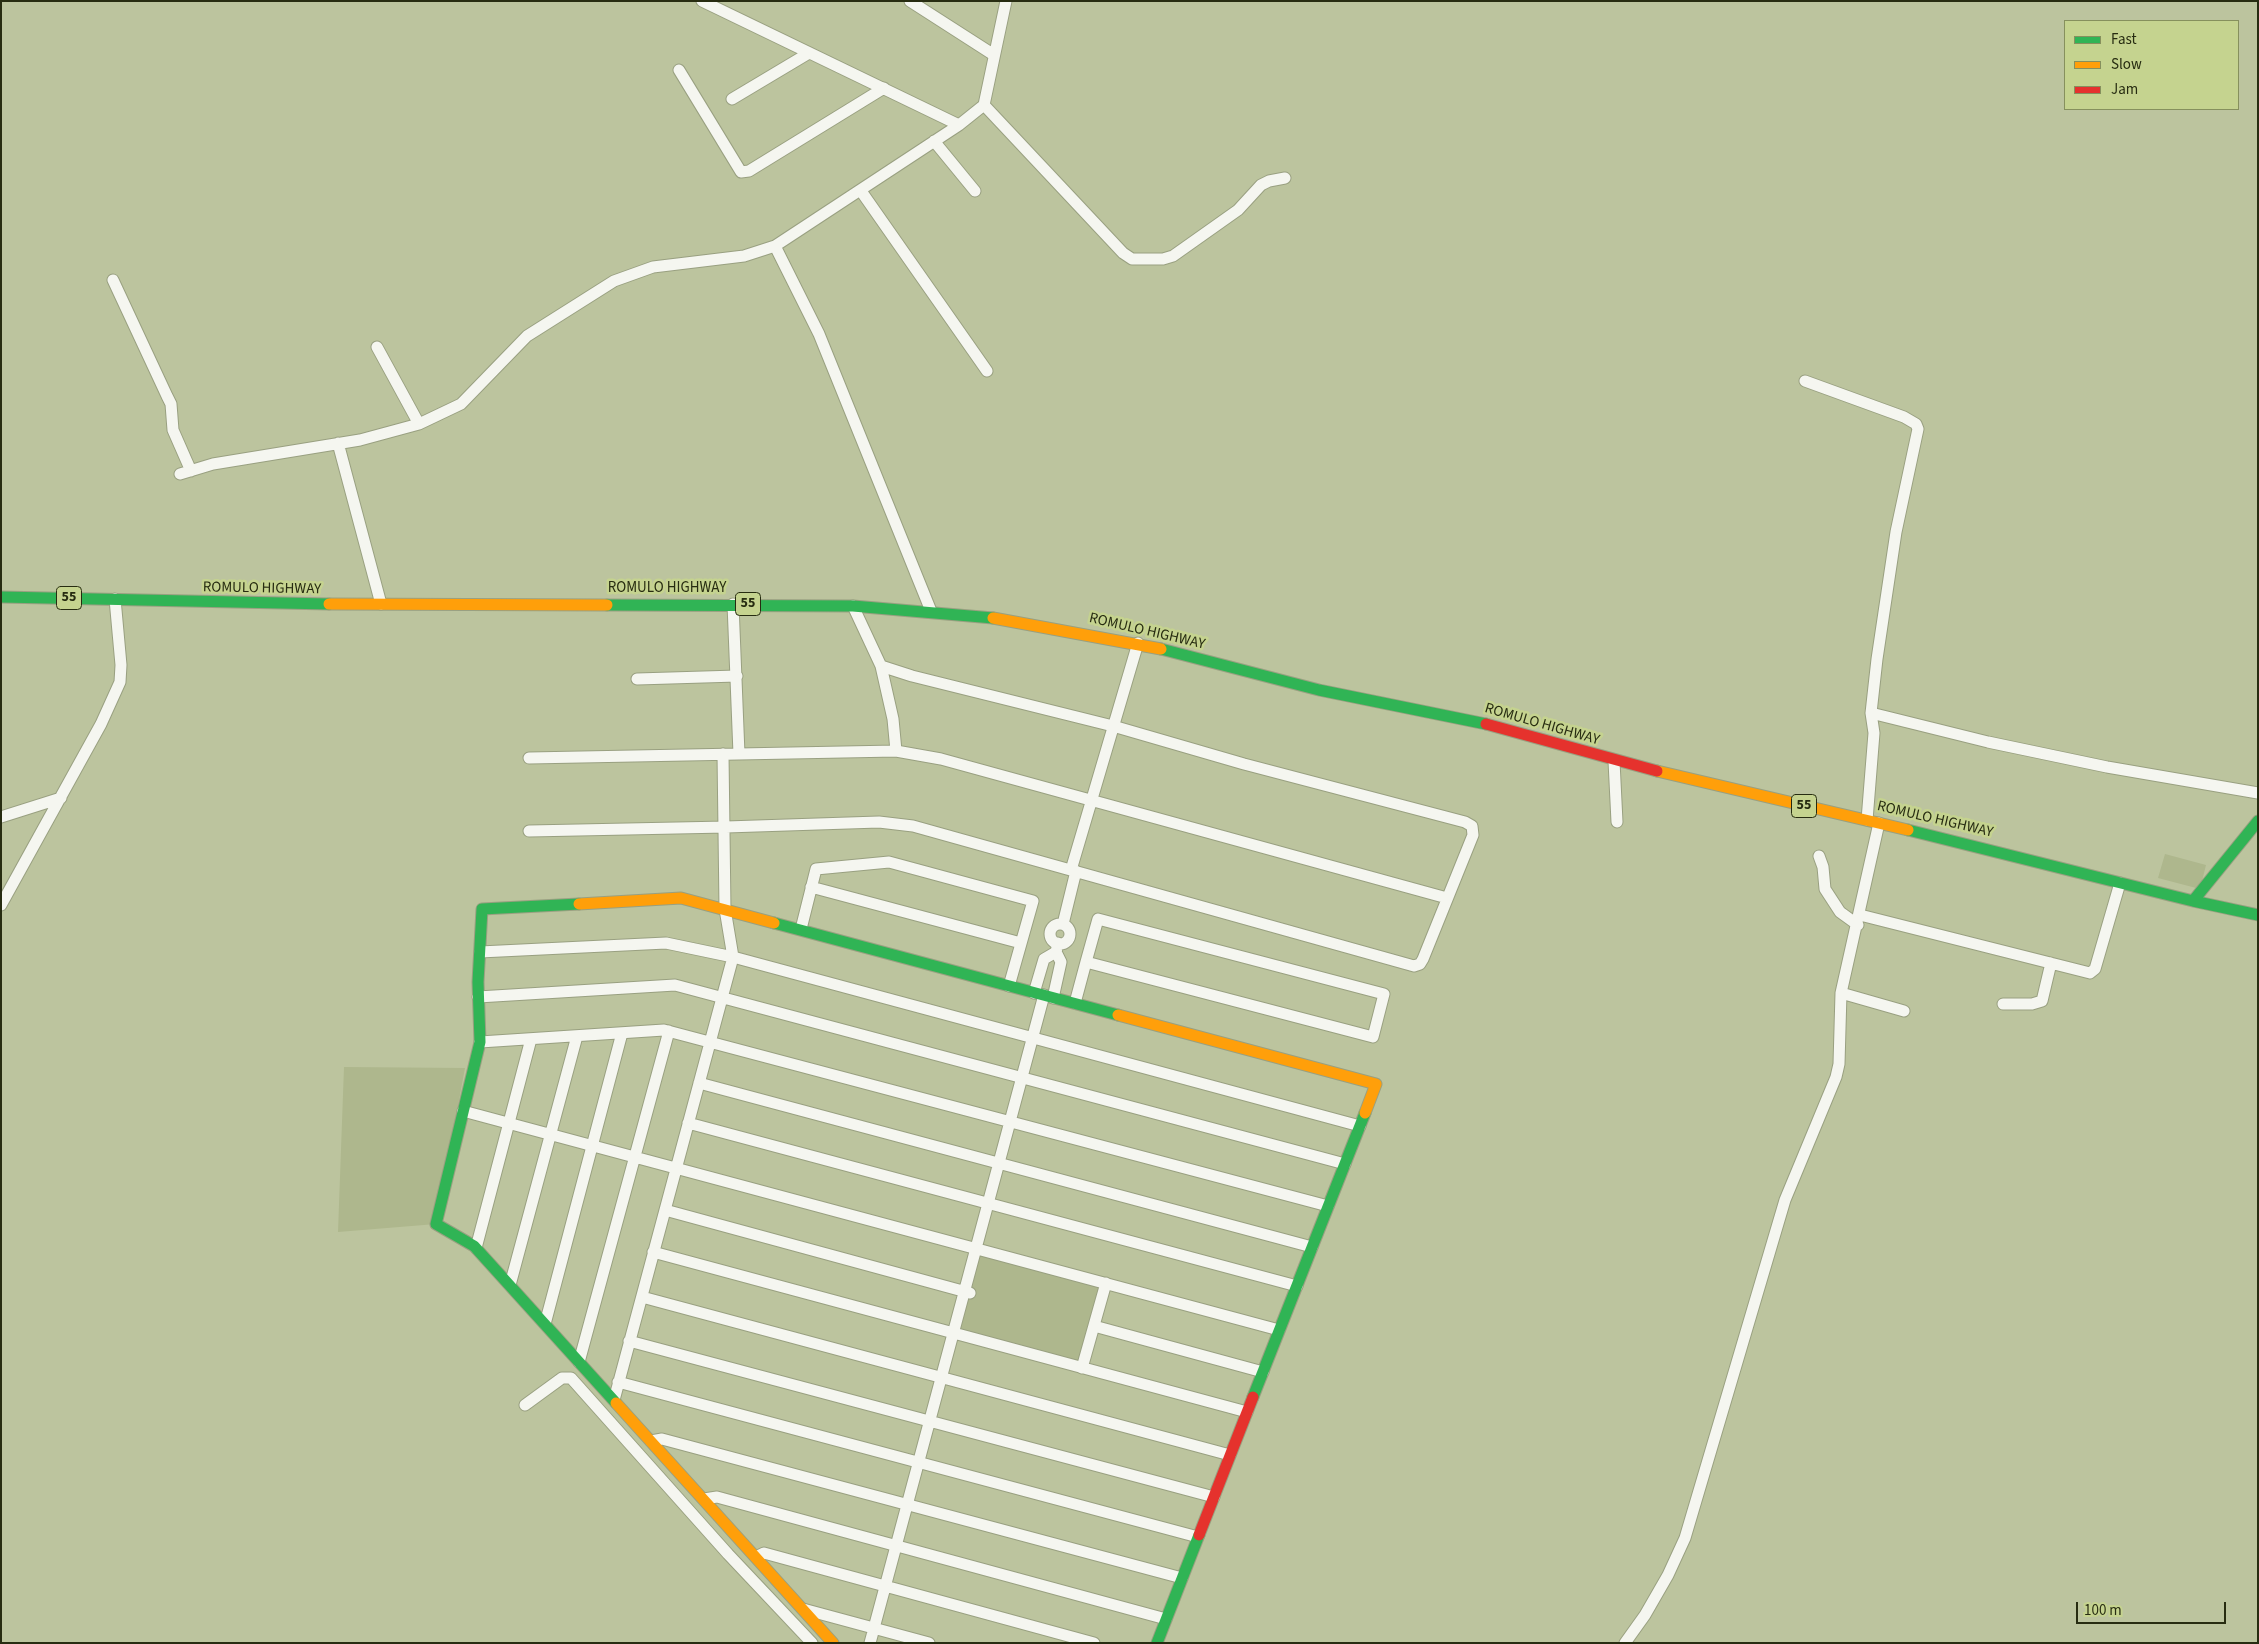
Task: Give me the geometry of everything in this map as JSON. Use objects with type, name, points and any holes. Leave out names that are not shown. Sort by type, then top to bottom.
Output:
[{"type":"main road","name":"ROMULO HIGHWAY","points":[[1,597],[116,599],[226,604],[733,604],[853,606],[931,611],[1012,620],[1138,643],[1319,690],[1477,722],[1614,761],[2020,856],[2193,901],[2258,914]]},
{"type":"main road","points":[[2193,901],[2258,821]]},
{"type":"main road","points":[[834,1643],[476,1248],[436,1224],[480,1042],[478,997],[482,909],[672,897],[801,929],[1376,1084],[1157,1643]]},
{"type":"street","points":[[702,1],[959,125]]},
{"type":"street","points":[[910,1],[994,55]]},
{"type":"street","points":[[113,280],[171,404],[173,430],[186,472],[213,464],[381,435],[419,424],[461,404],[527,336],[614,281],[653,267],[744,256],[775,246],[959,125],[984,105],[1006,1]]},
{"type":"street","points":[[732,99],[809,53]]},
{"type":"street","points":[[679,70],[741,172],[749,171],[884,88]]},
{"type":"street","points":[[984,105],[1123,253],[1132,258],[1163,259],[1173,256],[1238,210],[1261,185],[1269,181],[1285,178]]},
{"type":"street","points":[[934,141],[975,191]]},
{"type":"street","points":[[861,191],[987,370]]},
{"type":"street","points":[[775,246],[819,334],[931,611]]},
{"type":"street","points":[[377,348],[419,424]]},
{"type":"street","points":[[1806,381],[1904,417],[1916,424],[1918,429],[1896,532],[1871,713],[1874,733],[1867,820]]},
{"type":"street","points":[[338,443],[382,604]]},
{"type":"street","points":[[1,905],[101,724],[120,682],[121,665],[116,599]]},
{"type":"street","points":[[733,604],[739,754]]},
{"type":"street","points":[[853,606],[882,666],[894,719],[896,751]]},
{"type":"street","points":[[870,1643],[953,1333],[968,1292],[976,1248],[1044,995],[1061,962],[1057,948],[1052,940],[1051,931],[1057,924],[1063,924],[1092,800],[1138,643]]},
{"type":"street","points":[[529,831],[893,823],[913,826],[1414,966],[1420,964],[1423,959],[1473,834],[1470,824],[1113,726],[912,676],[882,666]]},
{"type":"street","points":[[637,679],[737,676]]},
{"type":"street","points":[[1871,713],[1988,742],[2089,763],[2191,783],[2258,793]]},
{"type":"street","points":[[529,758],[896,751],[941,759],[1447,898]]},
{"type":"street","points":[[614,1400],[733,957],[725,909],[726,828],[723,754]]},
{"type":"street","points":[[1614,761],[1617,822]]},
{"type":"street","points":[[1,817],[61,798]]},
{"type":"street","points":[[1624,1643],[1645,1615],[1668,1575],[1685,1538],[1785,1200],[1836,1077],[1839,1064],[1841,993],[1859,920],[1879,823]]},
{"type":"street","points":[[1819,856],[1823,867],[1825,889],[1840,912],[1859,920],[2090,973],[2095,969],[2120,883]]},
{"type":"street","points":[[801,929],[816,869],[890,862],[1033,901],[1009,986]]},
{"type":"street","points":[[812,887],[1021,943]]},
{"type":"street","points":[[1075,1003],[1086,962],[1098,919],[1384,994],[1373,1037],[1086,962]]},
{"type":"street","points":[[480,952],[666,943],[733,957],[1360,1126]]},
{"type":"street","points":[[1044,995],[1044,959],[1057,948]]},
{"type":"street","points":[[2003,1004],[2032,1004],[2042,1001],[2052,963]]},
{"type":"street","points":[[478,997],[675,985],[1344,1164]]},
{"type":"street","points":[[1841,993],[1904,1011]]},
{"type":"street","points":[[480,1042],[669,1031],[1328,1206]]},
{"type":"street","points":[[579,1362],[669,1031]]},
{"type":"street","points":[[545,1324],[622,1033]]},
{"type":"street","points":[[510,1285],[577,1036]]},
{"type":"street","points":[[476,1248],[531,1039]]},
{"type":"street","points":[[699,1083],[1312,1247]]},
{"type":"street","points":[[463,1111],[1280,1330]]},
{"type":"street","points":[[688,1123],[1297,1286]]},
{"type":"street","points":[[665,1210],[968,1292]]},
{"type":"street","points":[[653,1252],[1247,1412]]},
{"type":"street","points":[[1082,1368],[1106,1283]]},
{"type":"street","points":[[642,1297],[1230,1455]]},
{"type":"street","points":[[1094,1326],[1263,1372]]},
{"type":"street","points":[[630,1341],[1214,1498]]},
{"type":"street","points":[[525,1405],[562,1378],[571,1378],[728,1554],[812,1643]]},
{"type":"street","points":[[618,1382],[1198,1537]]},
{"type":"street","points":[[651,1442],[662,1439],[1182,1578]]},
{"type":"street","points":[[704,1500],[717,1497],[1166,1619]]},
{"type":"street","points":[[756,1557],[764,1553],[1094,1643]]},
{"type":"street","points":[[802,1608],[930,1643]]},
{"type":"green space","points":[[2165,854],[2206,865],[2200,889],[2158,878]]},
{"type":"green space","points":[[344,1067],[465,1068],[436,1224],[338,1232]]},
{"type":"green space","points":[[979,1254],[1102,1286],[1080,1364],[959,1330]]},
{"type":"traffic: fast","points":[[1,597],[329,604]]},
{"type":"traffic: fast","points":[[607,605],[853,606],[993,618]]},
{"type":"traffic: fast","points":[[1161,649],[1319,690],[1486,724]]},
{"type":"traffic: fast","points":[[2193,901],[2258,821]]},
{"type":"traffic: fast","points":[[1908,830],[2193,901],[2258,915]]},
{"type":"traffic: fast","points":[[579,904],[482,909],[478,982],[480,1042],[436,1224],[474,1246],[616,1403]]},
{"type":"traffic: fast","points":[[774,923],[1118,1015]]},
{"type":"traffic: fast","points":[[1253,1397],[1365,1113]]},
{"type":"traffic: fast","points":[[1157,1643],[1199,1535]]},
{"type":"traffic: slow","points":[[329,604],[607,605]]},
{"type":"traffic: slow","points":[[993,618],[1161,649]]},
{"type":"traffic: slow","points":[[1657,771],[1908,830]]},
{"type":"traffic: slow","points":[[579,904],[681,898],[774,923]]},
{"type":"traffic: slow","points":[[1118,1015],[1376,1084],[1365,1113]]},
{"type":"traffic: slow","points":[[616,1403],[833,1643]]},
{"type":"traffic: jam","points":[[1486,724],[1657,771]]},
{"type":"traffic: jam","points":[[1199,1535],[1253,1397]]}]
